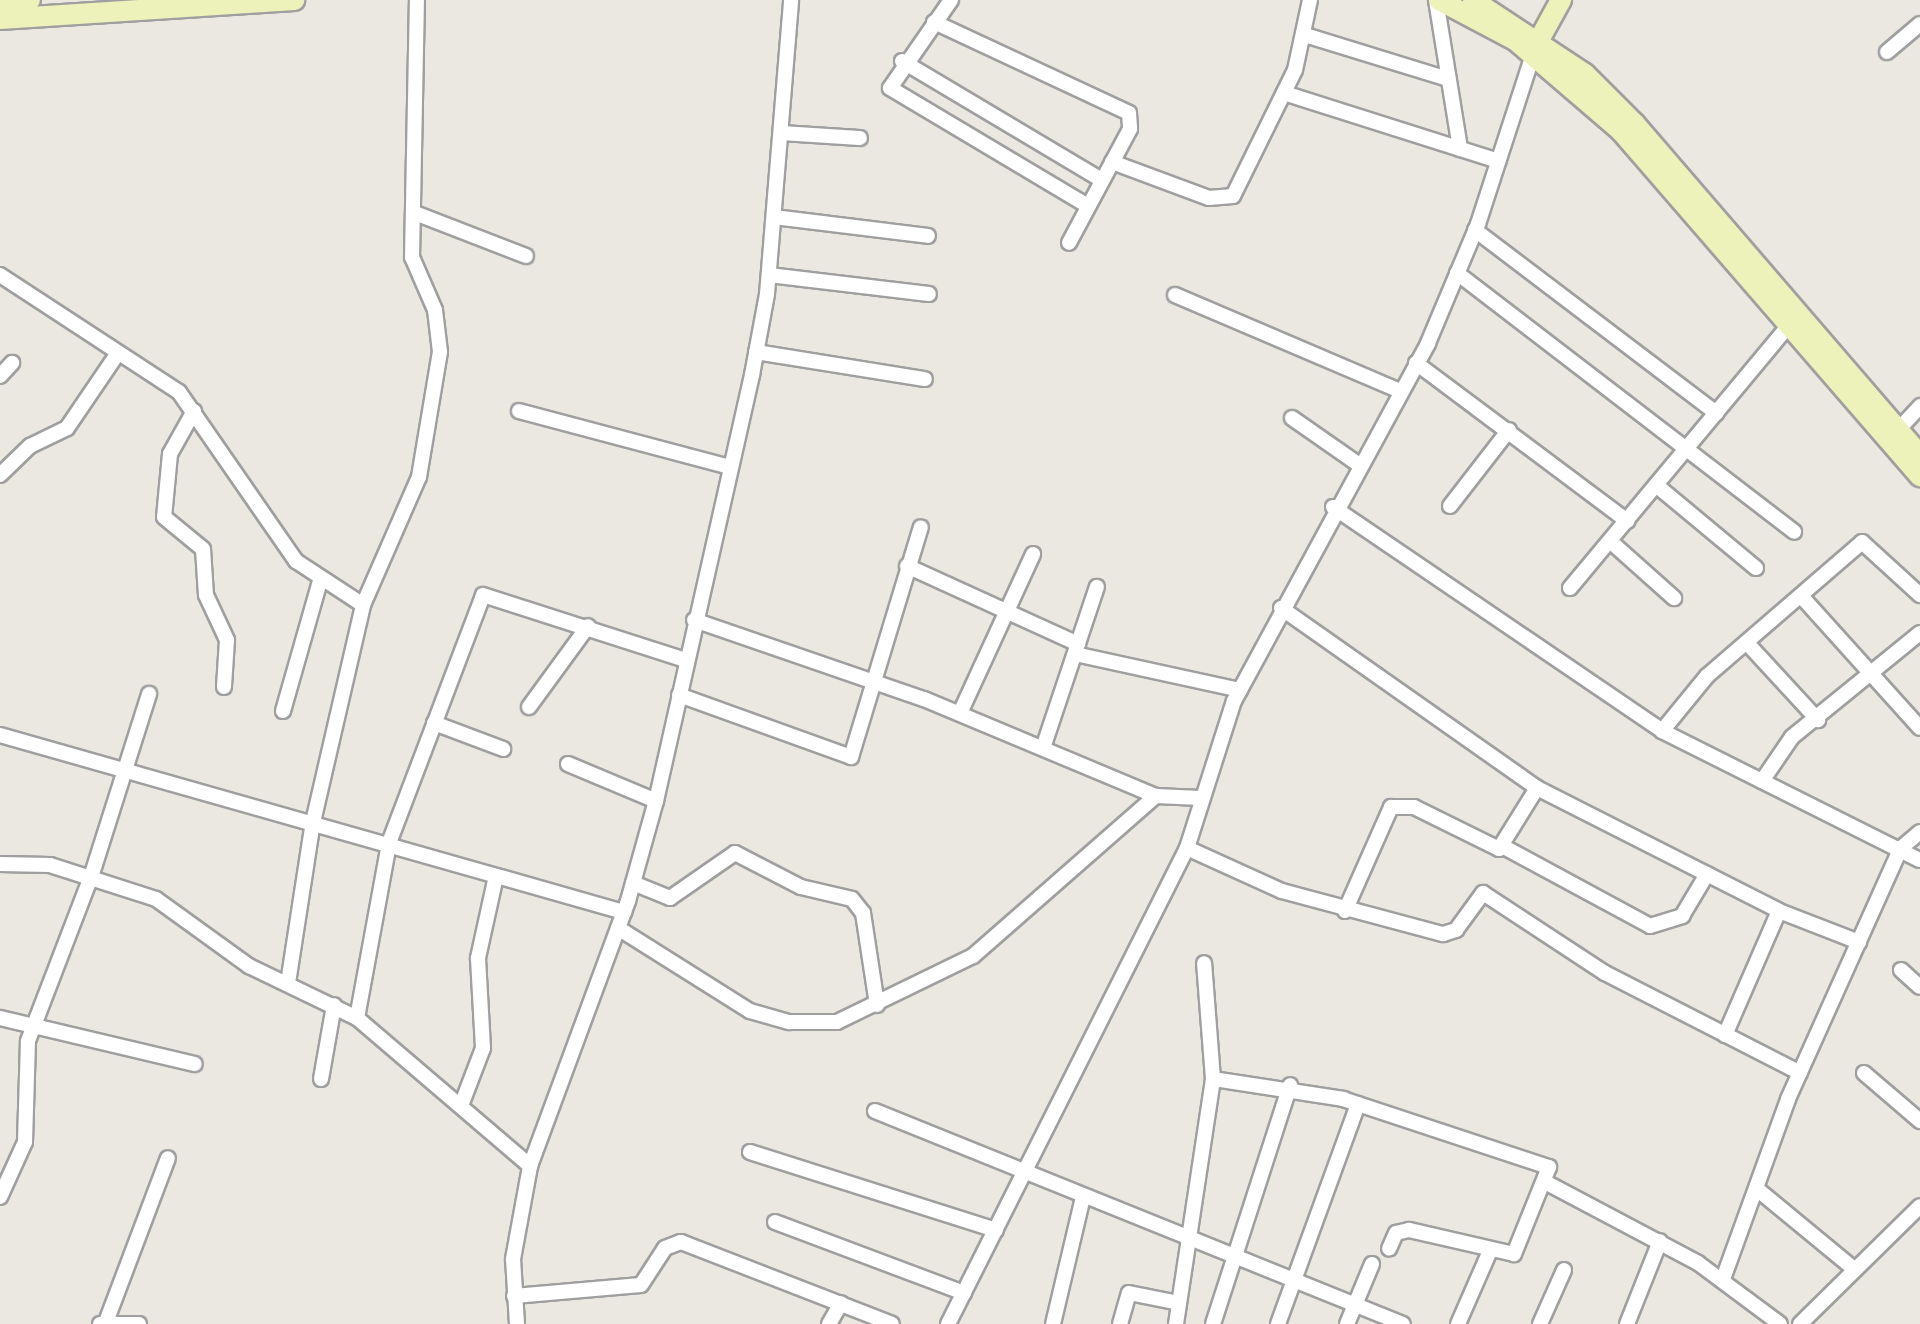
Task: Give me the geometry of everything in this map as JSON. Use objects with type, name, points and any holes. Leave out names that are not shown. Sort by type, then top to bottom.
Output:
[{"type":"main road","points":[[0,2],[30,0]]},
{"type":"main road","points":[[0,19],[294,0]]},
{"type":"main road","points":[[1438,0],[1536,47],[1621,131],[1920,476]]},
{"type":"main road","points":[[1473,0],[1635,124],[1920,455]]},
{"type":"main road","points":[[1536,47],[1561,0]]},
{"type":"street","points":[[288,983],[313,822],[363,605],[419,477],[440,352],[435,310],[413,266],[417,0]]},
{"type":"street","points":[[517,1324],[515,1239],[530,1166],[624,912],[656,801],[756,352],[769,275],[791,0]]},
{"type":"street","points":[[951,0],[902,61],[889,81],[892,90],[1088,206]]},
{"type":"street","points":[[1112,162],[1227,199],[1284,93],[1305,35],[1310,0]]},
{"type":"street","points":[[1438,0],[1460,149]]},
{"type":"street","points":[[934,22],[1126,110],[1132,123],[1069,243]]},
{"type":"street","points":[[1887,52],[1920,24]]},
{"type":"street","points":[[1305,35],[1448,79]]},
{"type":"street","points":[[948,1324],[1187,848],[1200,798],[1240,690],[1333,507],[1416,363],[1475,230],[1536,47]]},
{"type":"street","points":[[902,61],[1102,180]]},
{"type":"street","points":[[1284,93],[1498,161]]},
{"type":"street","points":[[781,133],[860,138]]},
{"type":"street","points":[[415,213],[526,256]]},
{"type":"street","points":[[774,217],[928,236]]},
{"type":"street","points":[[1475,230],[1716,413]]},
{"type":"street","points":[[1457,273],[1688,446],[1794,532]]},
{"type":"street","points":[[0,275],[116,356],[179,392],[293,557],[363,605]]},
{"type":"street","points":[[769,275],[929,294]]},
{"type":"street","points":[[1175,295],[1400,391]]},
{"type":"street","points":[[1570,588],[1789,325]]},
{"type":"street","points":[[756,352],[925,379]]},
{"type":"street","points":[[0,475],[30,446],[67,428],[116,356]]},
{"type":"street","points":[[0,376],[12,363]]},
{"type":"street","points":[[1416,363],[1627,521]]},
{"type":"street","points":[[1898,430],[1920,406]]},
{"type":"street","points":[[194,411],[170,454],[164,517],[203,549],[206,595],[227,640],[224,687]]},
{"type":"street","points":[[519,411],[730,467]]},
{"type":"street","points":[[1292,418],[1358,464]]},
{"type":"street","points":[[1450,506],[1509,430]]},
{"type":"street","points":[[1656,485],[1756,568]]},
{"type":"street","points":[[1333,507],[1662,731],[1920,860]]},
{"type":"street","points":[[679,695],[845,759],[855,751],[907,566],[921,527]]},
{"type":"street","points":[[1610,541],[1674,598]]},
{"type":"street","points":[[1662,731],[1707,676],[1865,541],[1920,595]]},
{"type":"street","points":[[960,713],[1033,554]]},
{"type":"street","points":[[907,566],[952,581],[1077,649],[1240,690]]},
{"type":"street","points":[[283,711],[321,578]]},
{"type":"street","points":[[1043,748],[1097,587]]},
{"type":"street","points":[[357,1018],[389,843],[486,593],[686,660]]},
{"type":"street","points":[[1802,597],[1920,728]]},
{"type":"street","points":[[1281,608],[1537,788],[1779,911],[1859,942]]},
{"type":"street","points":[[694,620],[960,713],[1156,796],[1200,798]]},
{"type":"street","points":[[529,707],[588,626]]},
{"type":"street","points":[[1762,781],[1792,737],[1818,720],[1920,633]]},
{"type":"street","points":[[1747,643],[1818,720]]},
{"type":"street","points":[[0,1197],[25,1142],[23,1057],[92,874],[149,694]]},
{"type":"street","points":[[434,723],[503,749]]},
{"type":"street","points":[[0,735],[624,912]]},
{"type":"street","points":[[568,764],[656,801]]},
{"type":"street","points":[[1504,847],[1537,788]]},
{"type":"street","points":[[618,928],[758,1013],[816,1026],[877,1005],[973,956],[1156,796]]},
{"type":"street","points":[[1345,911],[1397,803],[1484,846],[1504,847],[1650,926],[1682,916],[1707,874]]},
{"type":"street","points":[[1723,1279],[1800,1073],[1901,848],[1920,832]]},
{"type":"street","points":[[1187,848],[1345,911],[1448,934],[1483,893],[1605,973],[1800,1073]]},
{"type":"street","points":[[633,883],[670,898],[735,853],[788,882],[852,899],[863,913],[877,1005]]},
{"type":"street","points":[[0,864],[92,874],[156,899],[249,966],[357,1018],[462,1103],[530,1166]]},
{"type":"street","points":[[462,1103],[483,1048],[478,958],[496,876]]},
{"type":"street","points":[[1725,1035],[1779,911]]},
{"type":"street","points":[[1176,1324],[1213,1079],[1204,963]]},
{"type":"street","points":[[1901,970],[1920,987]]},
{"type":"street","points":[[321,1079],[334,1005]]},
{"type":"street","points":[[0,1018],[195,1064]]},
{"type":"street","points":[[1864,1073],[1920,1121]]},
{"type":"street","points":[[1213,1079],[1290,1085],[1543,1160],[1547,1183],[1518,1250],[1489,1253],[1409,1230],[1396,1233],[1389,1249]]},
{"type":"street","points":[[1213,1324],[1238,1256],[1290,1085]]},
{"type":"street","points":[[1278,1324],[1297,1281],[1358,1104]]},
{"type":"street","points":[[875,1111],[1188,1240],[1238,1256],[1403,1324]]},
{"type":"street","points":[[750,1152],[996,1230]]},
{"type":"street","points":[[139,1324],[103,1323],[168,1158]]},
{"type":"street","points":[[1547,1183],[1660,1241],[1723,1279],[1780,1324]]},
{"type":"street","points":[[1757,1189],[1853,1268]]},
{"type":"street","points":[[1053,1324],[1083,1197]]},
{"type":"street","points":[[1800,1324],[1853,1268],[1920,1206]]},
{"type":"street","points":[[775,1222],[964,1293]]},
{"type":"street","points":[[1627,1324],[1660,1241]]},
{"type":"street","points":[[514,1296],[641,1285],[674,1242],[892,1324]]},
{"type":"street","points":[[1458,1324],[1489,1253]]},
{"type":"street","points":[[1347,1324],[1372,1264]]},
{"type":"street","points":[[1540,1324],[1564,1270]]},
{"type":"street","points":[[1120,1324],[1129,1293],[1179,1303]]},
{"type":"street","points":[[829,1324],[841,1303]]}]
